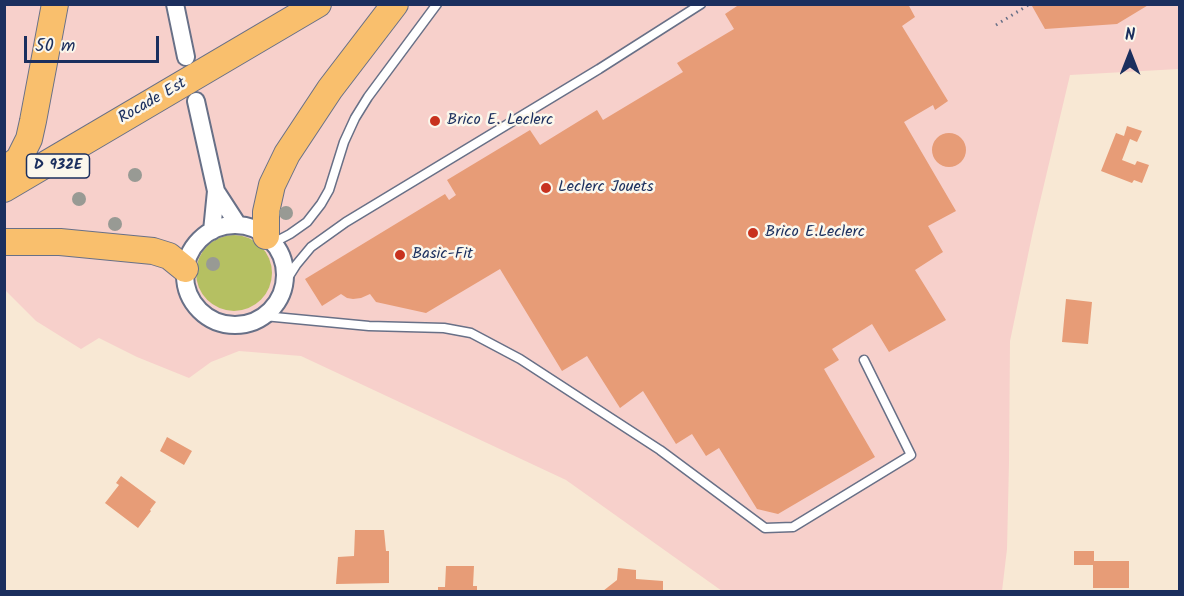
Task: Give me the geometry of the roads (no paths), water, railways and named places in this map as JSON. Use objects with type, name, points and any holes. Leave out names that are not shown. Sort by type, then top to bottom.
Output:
[{"type":"main road","points":[[4,171],[18,159],[28,139],[55,4]]},
{"type":"main road","name":"Rocade Est","points":[[4,189],[318,4]]},
{"type":"main road","points":[[269,239],[266,212],[272,185],[287,154],[330,89],[395,4]]},
{"type":"main road","name":"Rocade Est","points":[[4,206],[112,126]]},
{"type":"main road","points":[[4,242],[60,242],[153,251],[169,256],[186,269]]},
{"type":"street","points":[[175,4],[186,57]]},
{"type":"street","points":[[196,101],[216,191],[212,231]]},
{"type":"street","points":[[216,191],[238,225]]},
{"type":"street","points":[[238,225],[257,231],[269,239],[281,255],[285,269],[284,284],[274,307],[253,322],[240,325],[215,321],[204,314],[189,294],[186,281],[186,269],[194,246],[212,231],[238,225]]},
{"type":"lane","points":[[269,239],[290,234],[307,222],[321,204],[329,190],[344,142],[355,117],[437,4]]},
{"type":"lane","points":[[284,284],[311,247],[346,222],[599,69],[701,4]]},
{"type":"lane","points":[[264,316],[369,326],[444,328],[471,333],[520,359],[660,450],[765,528],[793,527],[911,455],[864,360]]},
{"type":"place","name":"Brico E. Leclerc","points":[[435,121]]},
{"type":"place","name":"Leclerc Jouets","points":[[546,188]]},
{"type":"place","name":"Brico E.Leclerc","points":[[753,233]]},
{"type":"place","name":"Basic-Fit","points":[[400,255]]}]
